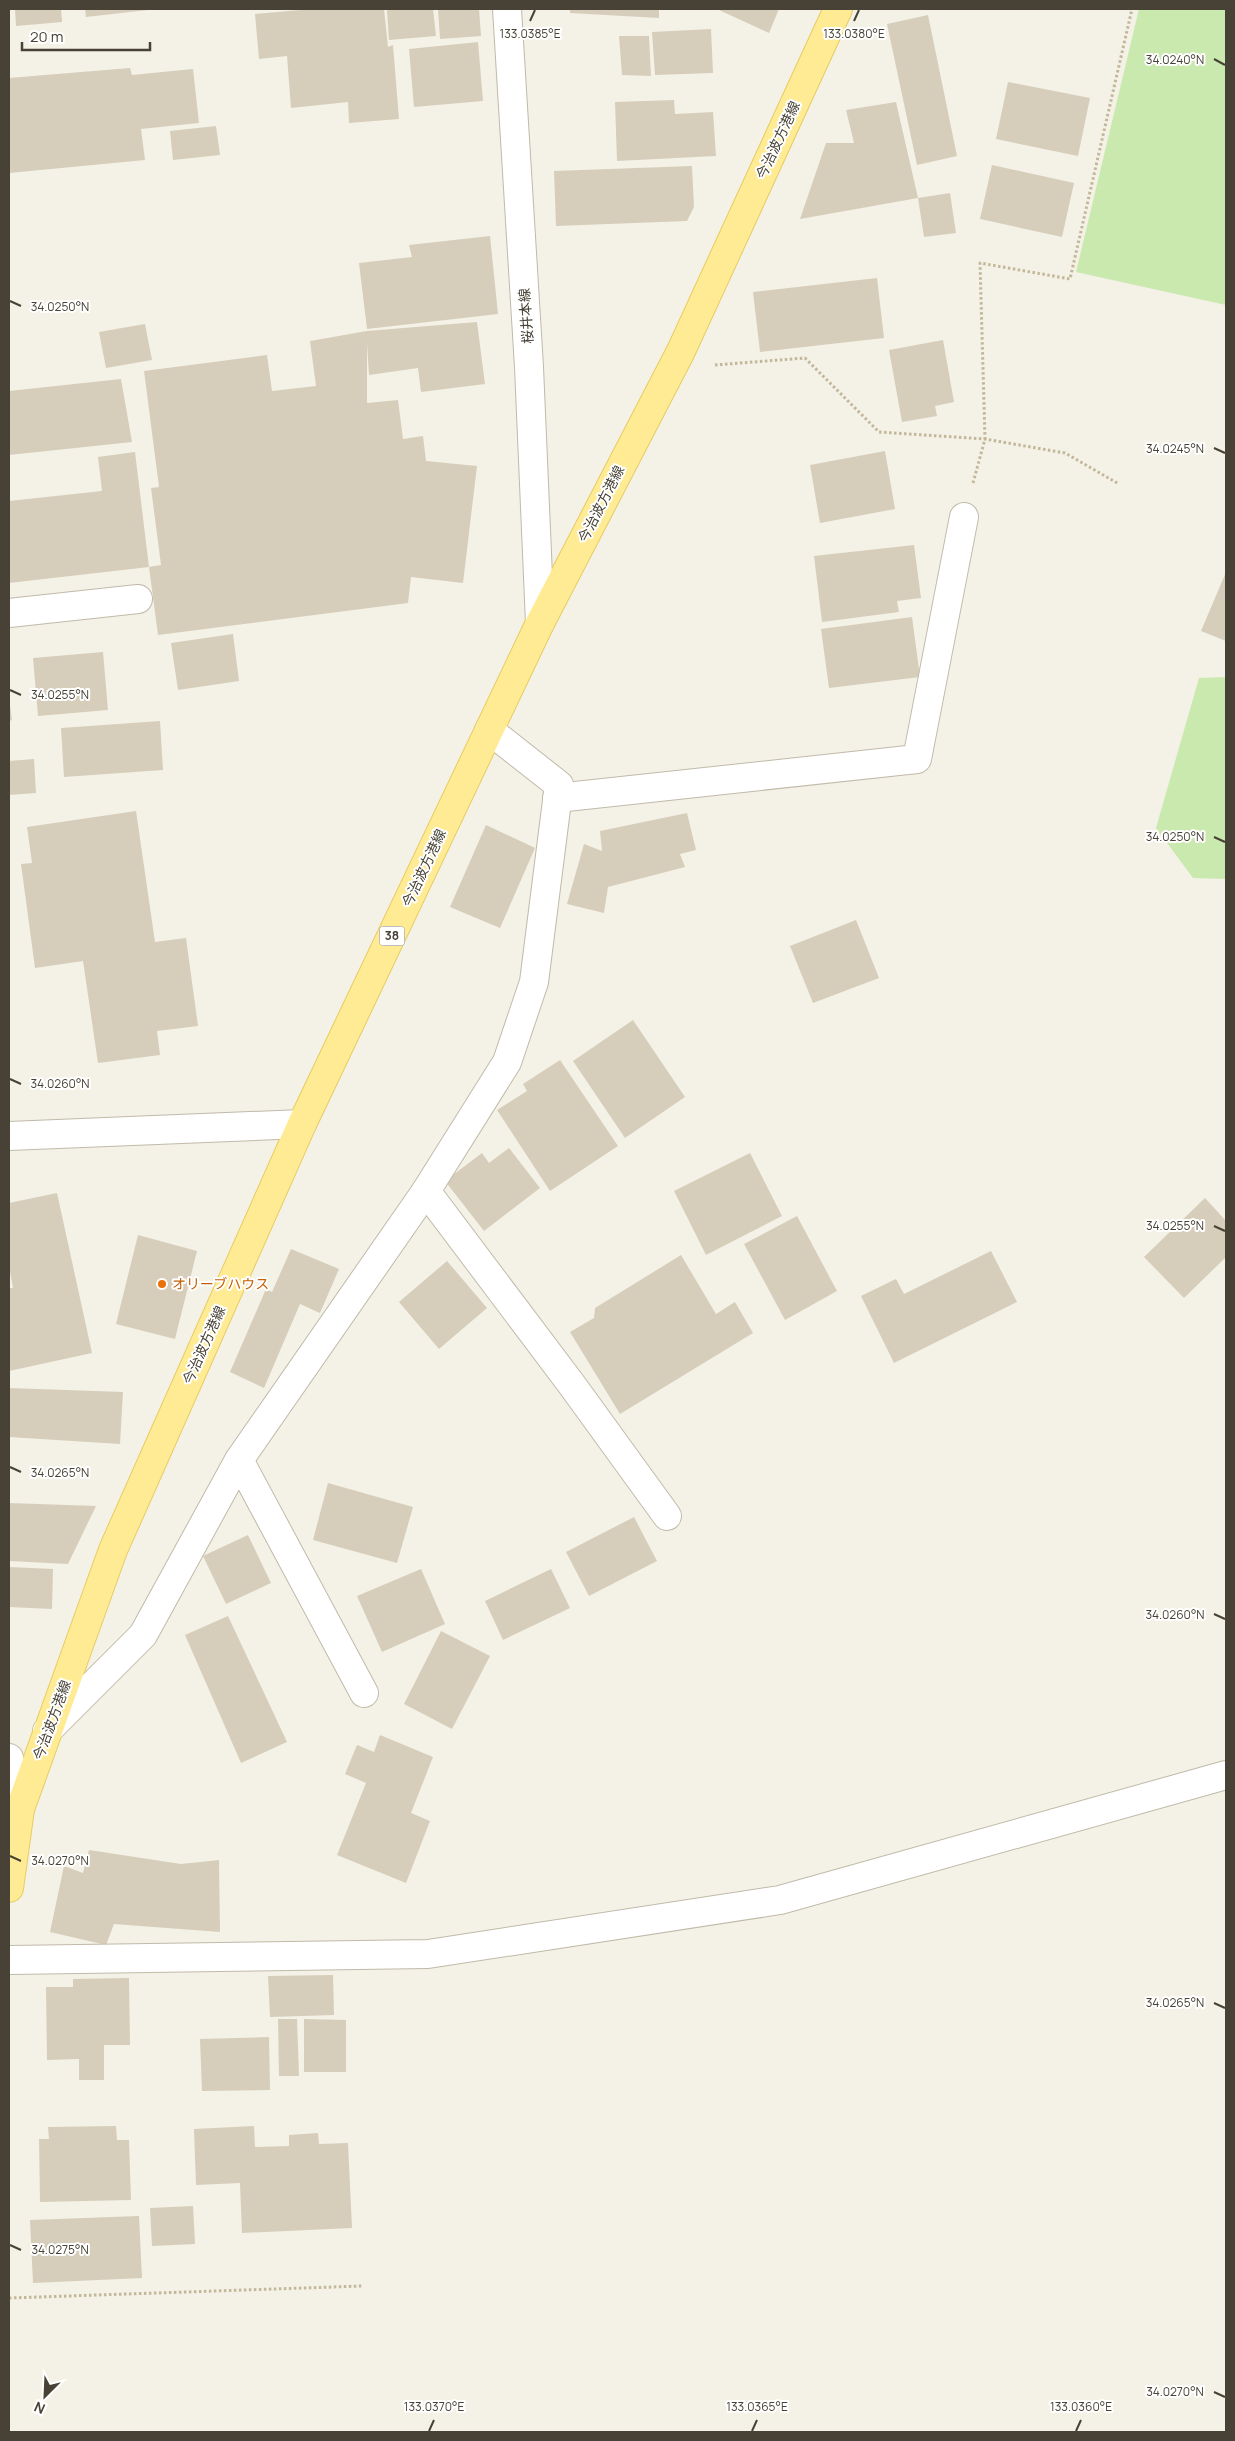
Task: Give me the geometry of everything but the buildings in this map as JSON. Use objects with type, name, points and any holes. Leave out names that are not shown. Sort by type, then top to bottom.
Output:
[{"type":"main road","name":"今治波方港線","points":[[9,1888],[20,1809],[112,1550],[302,1124],[540,623],[672,368],[838,9]]},
{"type":"street","name":"桜井本線","points":[[507,9],[529,367],[540,623]]},
{"type":"street","points":[[557,798],[917,759],[964,518]]},
{"type":"street","points":[[9,613],[138,599]]},
{"type":"street","points":[[48,1731],[143,1635],[239,1460],[426,1191],[507,1062],[534,982],[559,785],[489,730]]},
{"type":"street","points":[[9,1136],[302,1124]]},
{"type":"street","points":[[426,1191],[572,1385],[667,1516]]},
{"type":"street","points":[[239,1460],[364,1693]]},
{"type":"street","points":[[9,1758],[20,1809]]},
{"type":"street","points":[[9,1960],[428,1954],[780,1900],[1226,1776]]},
{"type":"path","points":[[964,518],[985,439],[980,263],[1070,279],[1132,9]]},
{"type":"path","points":[[672,368],[804,358],[880,432],[985,439],[1065,453],[1119,484]]},
{"type":"path","points":[[9,2298],[362,2286]]},
{"type":"green space","points":[[1139,9],[1226,9],[1226,305],[1076,272]]},
{"type":"green space","points":[[1226,677],[1226,879],[1193,878],[1156,828],[1199,678]]},
{"type":"place","name":"オリーブハウス","points":[[162,1284]]}]
